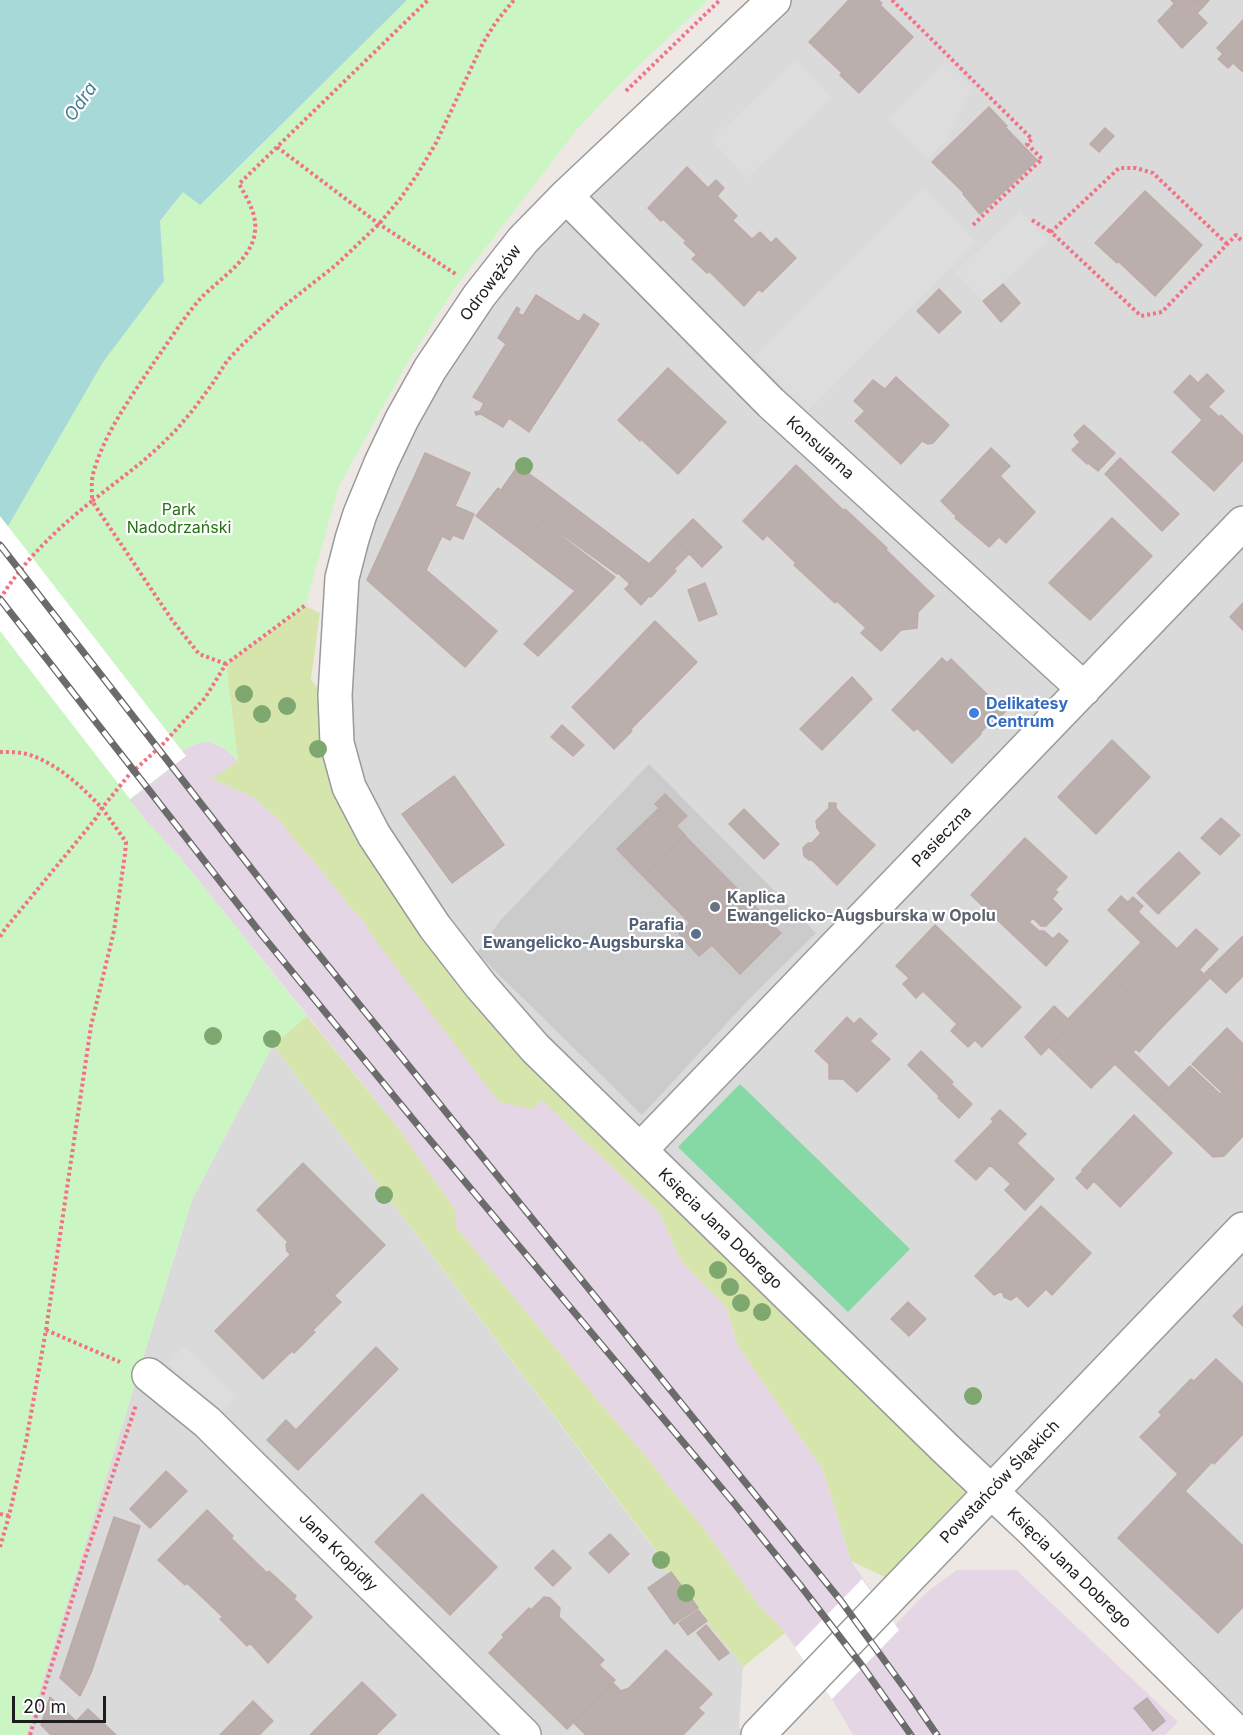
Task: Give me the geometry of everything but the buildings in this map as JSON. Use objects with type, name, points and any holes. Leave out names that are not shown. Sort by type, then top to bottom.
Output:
[{"type":"street","name":"Odrowążów","points":[[337,645],[342,578],[352,539],[371,486],[402,419],[430,369],[479,296],[523,240],[566,196],[774,0]]},
{"type":"street","name":"Konsularna","points":[[566,196],[771,403],[1084,689]]},
{"type":"street","name":"Pasieczna","points":[[640,1150],[1243,523]]},
{"type":"street","name":"Księcia Jana Dobrego","points":[[337,645],[335,695],[338,743],[349,788],[399,876],[481,986],[535,1048],[1239,1735]]},
{"type":"street","name":"Powstańców Śląskich","points":[[768,1731],[991,1492],[1243,1229]]},
{"type":"street","name":"Jana Kropidły","points":[[148,1375],[207,1422],[524,1735]]},
{"type":"path","points":[[226,664],[199,654],[165,610],[92,501],[92,476],[101,449],[119,417],[177,329],[201,298],[237,264],[250,248],[255,232],[254,216],[239,184],[428,0]]},
{"type":"path","points":[[0,599],[38,549],[177,430],[227,361],[258,328],[336,265],[379,224],[417,175],[436,142],[483,44],[496,22],[514,0]]},
{"type":"path","points":[[892,0],[1032,139],[1026,144],[1042,159],[973,225]]},
{"type":"path","points":[[277,147],[379,224],[457,275]]},
{"type":"path","points":[[1051,232],[1119,168],[1136,168],[1153,173],[1227,244]]},
{"type":"path","points":[[1032,220],[1051,232],[1141,316],[1162,312],[1236,235],[1243,242]]},
{"type":"path","points":[[0,937],[128,777],[162,745],[205,698],[226,664],[342,578]]},
{"type":"path","points":[[0,752],[33,755],[81,786],[102,808],[126,842],[114,931],[91,1026],[46,1330],[26,1442],[0,1547]]},
{"type":"path","points":[[30,1735],[88,1547],[148,1375],[46,1330]]},
{"type":"path","points":[[0,1514],[9,1516]]},
{"type":"shaded area","points":[[774,0],[1243,0],[1243,1735],[535,1048],[349,787],[342,588],[454,332]]},
{"type":"shaded area","points":[[796,60],[832,98],[747,178],[711,140]]},
{"type":"shaded area","points":[[946,62],[972,87],[946,140],[928,158],[889,119]]},
{"type":"shaded area","points":[[923,188],[976,242],[808,411],[754,357]]},
{"type":"shaded area","points":[[1020,211],[1048,241],[983,301],[955,272]]},
{"type":"shaded area","points":[[201,742],[210,742],[224,748],[238,761],[213,779],[253,797],[278,819],[363,920],[372,936],[659,1212],[681,1261],[726,1307],[738,1346],[823,1470],[851,1561],[895,1625],[926,1593],[957,1570],[1016,1570],[1178,1722],[1165,1735],[853,1735],[832,1699],[785,1633],[760,1607],[698,1521],[456,1227],[456,1211],[395,1124],[179,856],[129,800],[185,755],[182,751]]},
{"type":"shaded area","points":[[649,764],[816,933],[751,997],[642,1115],[477,953],[500,921]]},
{"type":"shaded area","points":[[273,1045],[661,1558],[659,1560],[668,1573],[671,1572],[683,1588],[680,1591],[701,1611],[743,1667],[739,1727],[745,1735],[26,1735],[192,1200]]},
{"type":"shaded area","points":[[184,1346],[236,1396],[219,1413],[168,1364]]},
{"type":"green space","name":"Park Nadodrzański","points":[[407,0],[708,0],[628,76],[578,128],[454,289],[406,365],[339,486],[305,606],[226,664],[238,761],[219,745],[198,743],[182,751],[186,756],[130,800],[179,856],[307,1016],[273,1045],[192,1200],[26,1735],[0,1735],[0,540],[103,361],[164,281],[160,222],[183,192],[200,204]]},
{"type":"green space","points":[[305,606],[320,613],[311,679],[322,695],[337,743],[435,927],[991,1492],[902,1585],[851,1561],[823,1470],[738,1346],[726,1307],[681,1261],[659,1212],[542,1100],[532,1109],[499,1102],[372,936],[363,920],[278,819],[253,797],[212,779],[238,761],[226,664]]},
{"type":"green space","points":[[307,1016],[395,1124],[456,1211],[456,1227],[596,1399],[658,1471],[698,1521],[760,1607],[785,1633],[743,1667],[701,1611],[685,1598],[680,1591],[683,1588],[671,1572],[668,1573],[659,1560],[661,1557],[273,1045]]},
{"type":"green space","points":[[740,1084],[910,1249],[848,1312],[678,1147]]},
{"type":"water","name":"Odra","points":[[0,0],[407,0],[200,205],[183,192],[160,221],[164,281],[103,362],[0,540]]},
{"type":"pier","points":[[0,516],[186,756],[130,799],[0,631]]},
{"type":"pier","points":[[862,1579],[899,1630],[832,1699],[795,1648]]},
{"type":"railway","points":[[0,545],[303,935],[841,1601],[937,1735]]},
{"type":"railway","points":[[0,599],[262,935],[800,1585],[863,1667],[911,1735]]},
{"type":"place","name":"Delikatesy Centrum","points":[[974,713]]},
{"type":"place","name":"Kaplica Ewangelicko-Augsburska w Opolu","points":[[715,907]]},
{"type":"place","name":"Parafia Ewangelicko-Augsburska","points":[[696,934]]}]
